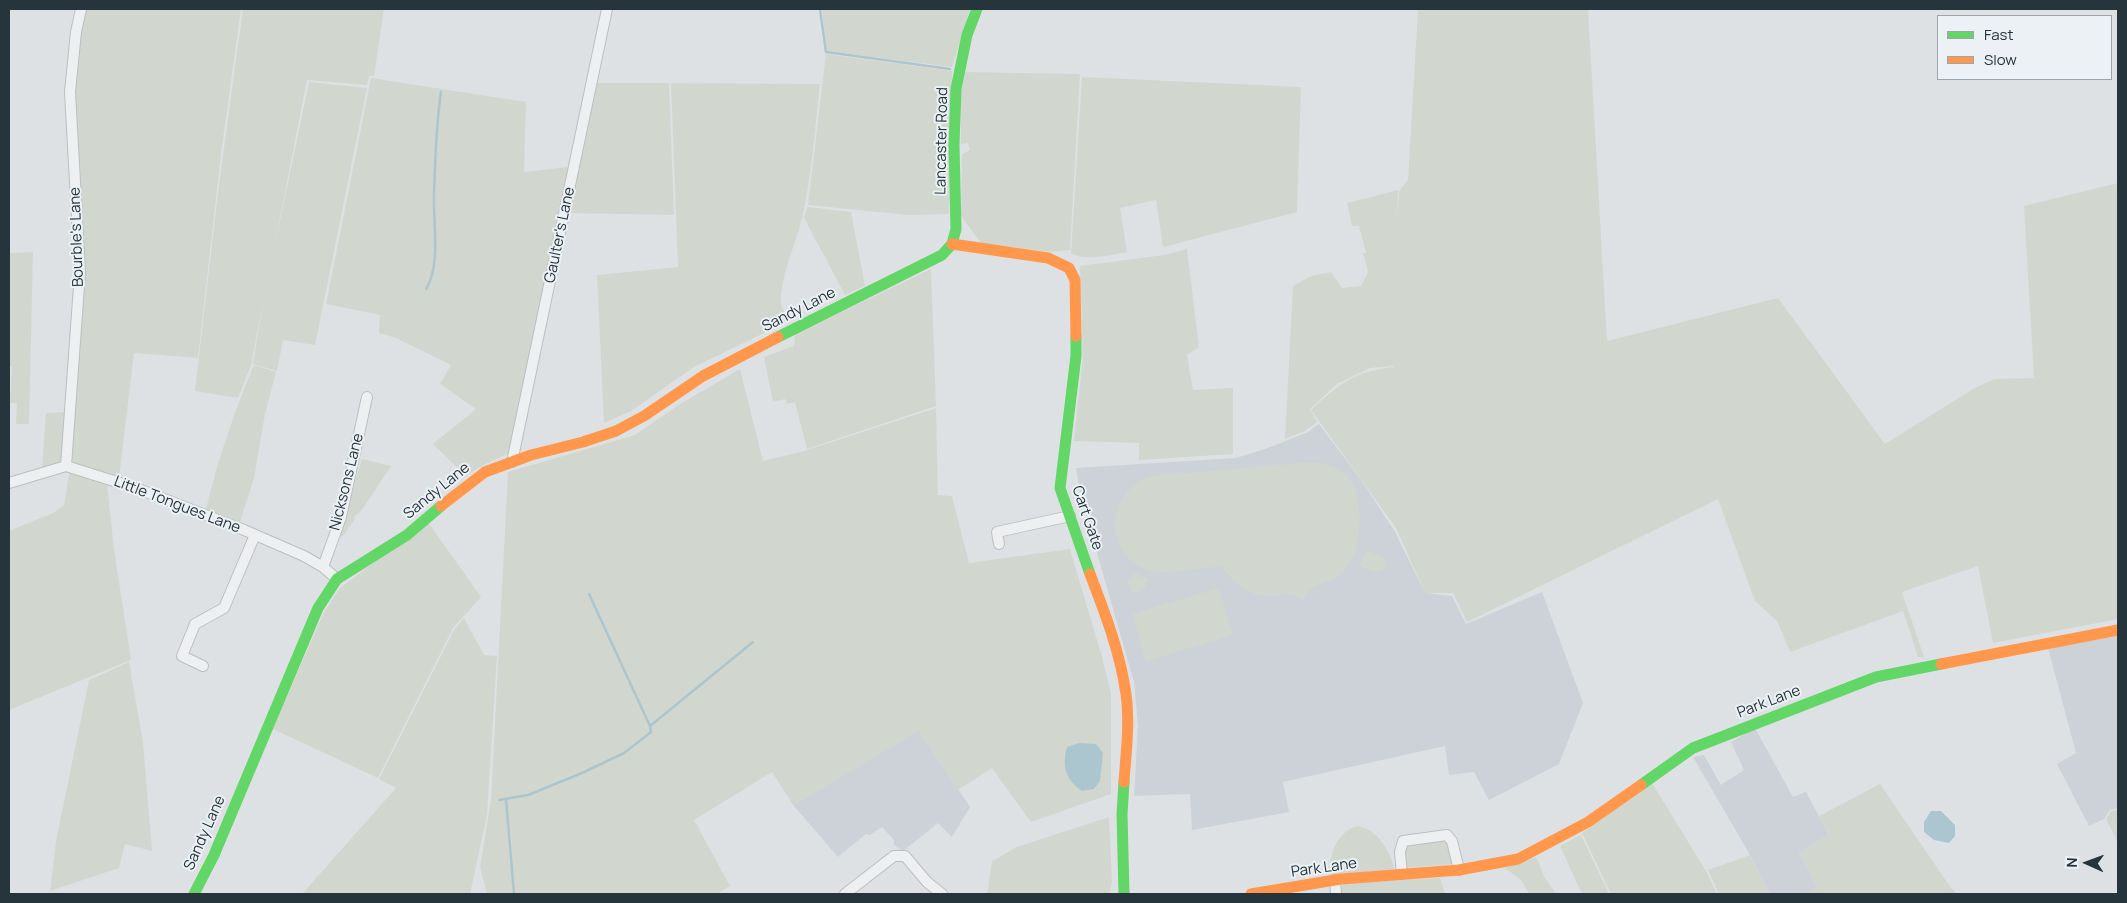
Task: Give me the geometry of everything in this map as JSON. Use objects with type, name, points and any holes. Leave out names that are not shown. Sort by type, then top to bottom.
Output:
[{"type":"main road","name":"Lancaster Road","points":[[952,244],[956,229],[954,111],[966,35],[977,9]]},
{"type":"main road","name":"Sandy Lane","points":[[194,894],[214,855],[318,608],[337,579],[407,535],[485,472],[616,431],[644,416],[720,367],[927,263],[942,255],[952,244]]},
{"type":"main road","name":"Cart Gate","points":[[952,244],[1048,258],[1069,268],[1074,280],[1076,356],[1060,488],[1116,646],[1126,695],[1128,728],[1122,814],[1124,894]]},
{"type":"main road","name":"Park Lane","points":[[1251,894],[1335,880],[1459,870],[1518,859],[1588,822],[1693,748],[1876,677],[2118,630]]},
{"type":"street","name":"Bourble's Lane","points":[[66,466],[80,272],[70,92],[76,32],[81,9]]},
{"type":"street","name":"Gaulter's Lane","points":[[512,462],[607,9]]},
{"type":"street","name":"Nicksons Lane","points":[[323,567],[341,516],[367,397]]},
{"type":"street","points":[[9,483],[66,466]]},
{"type":"street","name":"Little Tongues Lane","points":[[66,466],[189,508],[323,567],[337,579]]},
{"type":"street","points":[[999,544],[997,532],[1070,516]]},
{"type":"street","points":[[204,666],[182,656],[195,624],[224,608],[255,536]]},
{"type":"street","points":[[1402,874],[1400,852],[1403,841],[1447,835],[1452,841],[1459,870]]},
{"type":"street","points":[[845,894],[894,856],[905,856],[927,882],[942,894]]},
{"type":"street","points":[[1335,880],[1336,894]]},
{"type":"shaded area","points":[[85,9],[241,9],[221,154],[198,358],[134,353],[119,478],[74,463],[71,457],[79,347],[72,135],[73,92],[77,51]]},
{"type":"shaded area","points":[[243,9],[384,9],[374,76],[369,76],[367,85],[307,80],[274,249],[309,82],[367,88],[315,345],[283,340],[277,371],[253,364],[263,303],[251,365],[238,398],[195,391],[218,192]]},
{"type":"shaded area","points":[[822,9],[970,9],[952,67],[827,51]]},
{"type":"shaded area","points":[[1418,9],[1588,9],[1607,341],[1778,298],[1885,444],[1973,389],[1994,379],[2034,378],[2024,206],[2118,183],[2118,619],[1993,643],[1978,566],[1902,592],[1924,657],[1918,657],[1903,611],[1790,652],[1777,621],[1755,601],[1718,499],[1467,622],[1453,593],[1425,593],[1396,528],[1311,410],[1348,380],[1369,372],[1394,366],[1370,368],[1337,384],[1310,409],[1317,422],[1305,431],[1285,439],[1293,286],[1311,276],[1331,272],[1342,288],[1361,286],[1368,272],[1363,253],[1366,253],[1359,226],[1352,226],[1347,203],[1398,190],[1397,221],[1399,191],[1408,180]]},
{"type":"shaded area","points":[[826,54],[952,71],[949,214],[909,215],[808,205]]},
{"type":"shaded area","points":[[964,72],[1080,74],[1070,250],[1050,252],[981,243],[961,216],[962,154],[970,150],[968,143],[961,144],[961,98]]},
{"type":"shaded area","points":[[1082,77],[1301,87],[1297,212],[1163,247],[1156,200],[1120,208],[1127,252],[1091,257],[1078,256],[1071,253]]},
{"type":"shaded area","points":[[371,78],[526,102],[524,172],[568,167],[510,453],[483,465],[466,476],[433,444],[476,409],[440,384],[451,365],[396,338],[379,333],[380,315],[326,304]]},
{"type":"shaded area","points":[[596,83],[669,83],[674,215],[566,213]]},
{"type":"shaded area","points":[[671,83],[820,84],[813,151],[805,201],[782,286],[781,303],[789,321],[694,367],[631,411],[604,423],[597,275],[678,267]]},
{"type":"shaded area","points":[[807,207],[851,212],[865,286],[845,295],[804,218]]},
{"type":"shaded area","points":[[1187,249],[1199,347],[1187,355],[1193,390],[1233,388],[1233,454],[1139,460],[1139,443],[1074,441],[1083,356],[1080,266],[1164,255]]},
{"type":"shaded area","points":[[33,252],[29,424],[16,424],[17,403],[10,403],[12,367],[9,366],[9,253]]},
{"type":"shaded area","points":[[931,269],[936,406],[807,449],[795,402],[787,404],[785,399],[773,402],[764,357],[794,346],[795,334]]},
{"type":"shaded area","points":[[254,365],[276,372],[265,414],[254,478],[240,522],[206,509],[227,436]]},
{"type":"shaded area","points":[[740,369],[763,461],[804,451],[936,408],[938,495],[952,496],[969,563],[1070,549],[1111,694],[1111,794],[1031,822],[992,768],[958,790],[919,731],[793,805],[772,772],[694,820],[730,886],[717,894],[487,894],[480,867],[491,800],[508,472],[635,435],[680,404]]},
{"type":"shaded area","points":[[67,412],[63,457],[60,464],[42,469],[46,413]]},
{"type":"shaded area","points":[[1319,424],[1364,484],[1395,532],[1425,593],[1452,596],[1466,624],[1542,592],[1583,703],[1559,764],[1489,800],[1474,772],[1449,775],[1445,746],[1283,782],[1289,812],[1192,830],[1190,794],[1134,796],[1138,726],[1134,682],[1081,497],[1076,468],[1236,458],[1308,432]]},
{"type":"shaded area","points":[[362,459],[391,466],[362,510],[354,517],[355,519],[343,536],[338,537]]},
{"type":"shaded area","points":[[1314,462],[1336,468],[1350,479],[1358,501],[1360,526],[1356,550],[1348,565],[1337,577],[1309,590],[1303,600],[1290,595],[1270,596],[1255,594],[1236,583],[1222,566],[1177,571],[1153,571],[1136,564],[1124,554],[1117,540],[1115,525],[1117,510],[1124,496],[1136,484],[1152,476]]},
{"type":"shaded area","points":[[70,469],[107,484],[114,549],[131,660],[9,710],[9,531],[53,513],[64,505]]},
{"type":"shaded area","points":[[428,522],[481,597],[453,628],[378,778],[273,729],[323,614],[340,588]]},
{"type":"shaded area","points":[[1366,550],[1385,558],[1387,568],[1375,572],[1359,566]]},
{"type":"shaded area","points":[[1139,573],[1140,577],[1149,578],[1145,585],[1148,587],[1138,592],[1130,592],[1131,589],[1126,582],[1133,579],[1132,575]]},
{"type":"shaded area","points":[[1219,588],[1233,635],[1146,661],[1132,614]]},
{"type":"shaded area","points":[[464,618],[484,655],[497,656],[487,815],[470,894],[302,894],[396,788],[379,779],[454,630]]},
{"type":"shaded area","points":[[2118,636],[2118,808],[2110,810],[2104,819],[2089,826],[2057,764],[2076,753],[2048,648]]},
{"type":"shaded area","points":[[129,662],[143,742],[152,851],[125,844],[119,868],[50,891],[56,841],[89,680]]},
{"type":"shaded area","points":[[1755,728],[1793,797],[1806,792],[1829,835],[1799,853],[1818,888],[1805,894],[1770,894],[1750,855],[1693,757],[1704,755],[1721,785],[1744,770],[1731,742]]},
{"type":"shaded area","points":[[919,730],[970,807],[952,837],[938,823],[903,851],[894,845],[894,840],[882,827],[870,835],[866,834],[838,857],[793,805]]},
{"type":"shaded area","points":[[1652,783],[1706,871],[1717,894],[1611,894],[1582,833]]},
{"type":"shaded area","points":[[1880,784],[1957,894],[1805,894],[1817,888],[1799,853],[1829,834],[1819,816]]},
{"type":"shaded area","points":[[2118,810],[2118,843],[2106,819],[2111,811]]},
{"type":"shaded area","points":[[1109,817],[1112,881],[1109,894],[987,894],[992,861],[1017,847]]},
{"type":"shaded area","points":[[1357,826],[1365,828],[1377,836],[1386,848],[1395,869],[1329,875],[1335,845],[1344,833]]},
{"type":"shaded area","points":[[1581,835],[1609,894],[1582,894],[1560,846]]},
{"type":"shaded area","points":[[1446,840],[1450,845],[1453,864],[1405,868],[1403,852],[1406,845]]},
{"type":"shaded area","points":[[1750,855],[1770,894],[1719,894],[1708,870]]},
{"type":"shaded area","points":[[1536,857],[1544,876],[1556,894],[1529,894],[1522,881],[1505,868]]},
{"type":"shaded area","points":[[1440,878],[1445,894],[1339,894],[1343,883]]},
{"type":"water","points":[[1079,743],[1096,744],[1103,753],[1100,781],[1094,789],[1082,791],[1072,782],[1066,772],[1067,747]]},
{"type":"water","points":[[1931,811],[1941,811],[1955,825],[1955,836],[1949,843],[1934,840],[1924,832],[1924,822]]},
{"type":"waterway","points":[[820,9],[826,52],[950,69]]},
{"type":"waterway","points":[[426,289],[431,279],[435,256],[435,169],[441,92]]},
{"type":"waterway","points":[[589,594],[650,726]]},
{"type":"waterway","points":[[499,800],[528,795],[624,753],[651,732],[650,726],[753,642]]},
{"type":"waterway","points":[[506,799],[514,894]]},
{"type":"traffic: fast","points":[[778,337],[942,255],[952,244],[956,229],[954,145],[956,89],[967,35],[977,9]]},
{"type":"traffic: fast","points":[[1076,336],[1076,356],[1060,488],[1090,574]]},
{"type":"traffic: fast","points":[[194,894],[214,855],[318,608],[337,579],[407,535],[441,506]]},
{"type":"traffic: fast","points":[[1641,785],[1693,748],[1876,677],[1941,664]]},
{"type":"traffic: fast","points":[[1124,782],[1122,814],[1124,894]]},
{"type":"traffic: slow","points":[[952,244],[1048,258],[1069,268],[1075,280],[1076,336]]},
{"type":"traffic: slow","points":[[441,506],[485,472],[531,455],[583,442],[616,431],[644,416],[703,376],[778,337]]},
{"type":"traffic: slow","points":[[1090,574],[1116,648],[1126,694],[1128,727],[1124,782]]},
{"type":"traffic: slow","points":[[1941,664],[2118,630]]},
{"type":"traffic: slow","points":[[1251,894],[1341,879],[1459,870],[1518,859],[1588,822],[1641,785]]}]
